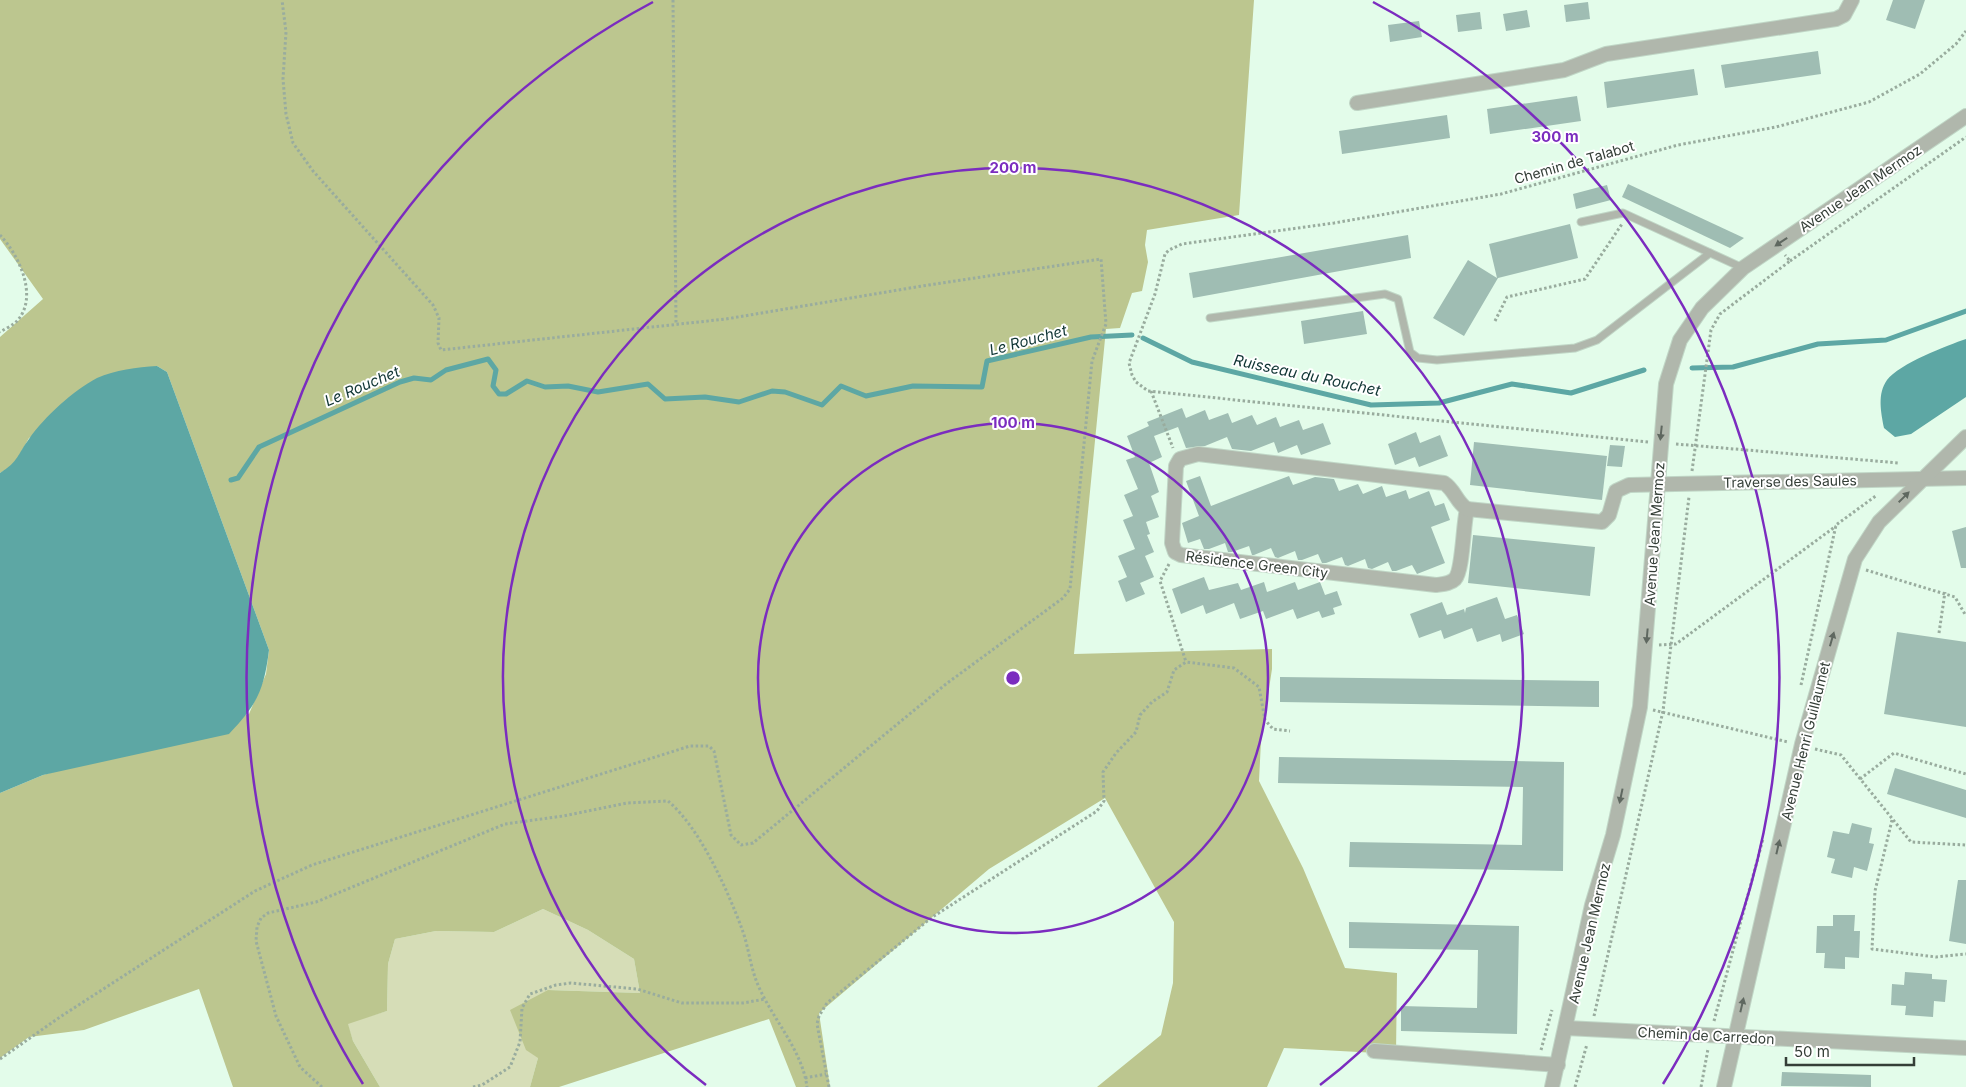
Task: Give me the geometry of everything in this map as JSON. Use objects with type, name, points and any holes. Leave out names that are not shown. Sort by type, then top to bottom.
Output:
[{"type":"street","points":[[1357,103],[1564,70],[1606,54],[1836,19],[1844,15],[1852,0]]},
{"type":"street","name":"Avenue Jean Mermoz","points":[[1552,1087],[1592,905],[1613,835],[1640,708],[1659,482],[1653,442],[1666,384],[1680,340],[1702,308],[1743,268],[1966,116]]},
{"type":"street","name":"Avenue Henri Guillaumet","points":[[1724,1087],[1855,558],[1879,522],[1966,437]]},
{"type":"street","points":[[1180,459],[1198,454],[1444,482],[1451,488],[1460,504],[1467,509],[1602,522],[1609,515],[1616,491],[1629,485],[1659,482]]},
{"type":"street","name":"Résidence Green City","points":[[1180,459],[1176,466],[1172,543],[1175,552],[1191,556],[1436,585],[1447,584],[1455,579],[1459,569],[1463,522],[1467,509]]},
{"type":"street","name":"Traverse des Saules","points":[[1659,482],[1966,478]]},
{"type":"street","name":"Chemin de Carredon","points":[[1566,1028],[1966,1048]]},
{"type":"street","points":[[1374,1051],[1538,1065],[1558,1065]]},
{"type":"lane","points":[[1581,222],[1623,213],[1743,268]]},
{"type":"lane","points":[[1210,318],[1385,294],[1398,299],[1410,352],[1418,358],[1437,360],[1575,348],[1597,340],[1710,253]]},
{"type":"path","points":[[0,1059],[60,1017],[255,891],[304,869],[690,746],[709,746],[714,751],[731,835],[741,845],[753,843],[946,684],[1063,598],[1070,589],[1092,361],[1106,324],[1101,259],[922,286],[726,319],[441,350],[438,343],[440,332],[439,318],[433,304],[313,171],[293,143],[286,114],[283,79],[286,32],[282,0]]},
{"type":"path","points":[[673,0],[676,324]]},
{"type":"path","name":"Chemin de Talabot","points":[[1151,391],[1136,382],[1129,363],[1162,269],[1165,254],[1182,244],[1334,223],[1501,194],[1678,145],[1776,128],[1869,102],[1920,74],[1956,44],[1966,31]]},
{"type":"path","points":[[1574,1087],[1592,1028],[1663,711],[1711,330],[1720,314],[1790,261],[1966,137]]},
{"type":"path","points":[[1495,321],[1507,297],[1585,279],[1628,216]]},
{"type":"path","points":[[0,235],[7,242],[26,280],[27,304],[17,321],[0,332]]},
{"type":"path","points":[[1776,245],[1790,261]]},
{"type":"path","points":[[1180,459],[1174,451],[1151,391],[1653,442],[1906,463]]},
{"type":"path","points":[[1646,646],[1676,644],[1836,525]]},
{"type":"path","points":[[1175,552],[1160,581],[1186,662]]},
{"type":"path","points":[[1863,570],[1945,592],[1955,597],[1966,616]]},
{"type":"path","points":[[1939,633],[1945,592]]},
{"type":"path","points":[[829,1087],[818,1024],[819,1016],[827,1003],[931,918],[1097,811],[1104,801],[1104,772],[1116,753],[1136,732],[1140,715],[1152,702],[1168,692],[1174,670],[1186,662],[1234,668],[1259,687],[1265,720],[1273,729],[1290,731]]},
{"type":"path","points":[[1640,708],[1663,711],[1841,755],[1911,842],[1966,845]]},
{"type":"path","points":[[1860,779],[1894,753],[1966,774]]},
{"type":"path","points":[[322,1087],[300,1067],[276,1016],[256,941],[257,927],[261,918],[268,913],[316,902],[505,824],[563,816],[627,803],[668,800],[682,813],[718,874],[742,930],[756,980],[799,1059],[806,1087]]},
{"type":"path","points":[[1892,820],[1875,891],[1872,949],[1936,957],[1966,954]]},
{"type":"path","points":[[473,1087],[482,1085],[510,1067],[520,1042],[522,1008],[530,994],[556,985],[572,983],[637,989],[682,1003],[743,1003],[765,998]]},
{"type":"path","points":[[1538,1065],[1553,1006]]},
{"type":"path","points":[[1701,1087],[1710,1036]]},
{"type":"path","points":[[805,1078],[826,1074]]},
{"type":"green space","points":[[0,0],[1254,0],[1239,215],[1147,230],[1145,245],[1148,262],[1142,291],[1132,293],[1120,328],[1106,329],[1074,654],[1272,649],[1272,669],[1261,741],[1259,781],[1303,868],[1345,968],[1397,973],[1396,1054],[1284,1048],[1267,1087],[1097,1087],[1161,1035],[1173,983],[1174,922],[1105,798],[989,869],[819,1013],[830,1087],[796,1087],[769,1019],[559,1087],[530,1087],[538,1058],[526,1050],[510,1010],[548,990],[640,993],[634,959],[588,930],[543,909],[494,932],[436,931],[395,939],[388,964],[387,1011],[348,1024],[353,1041],[380,1087],[233,1087],[199,989],[84,1030],[29,1037],[0,1058],[0,793],[43,775],[249,714],[266,674],[269,650],[167,372],[157,366],[29,438],[14,465],[0,473],[0,337],[43,299],[0,239]]},
{"type":"green space","points":[[543,909],[588,930],[634,959],[640,993],[548,990],[538,1058],[530,1087],[380,1087],[353,1041],[347,1023],[387,1011],[388,964],[395,939],[436,931],[494,932]]},
{"type":"water","points":[[1966,339],[1966,397],[1911,434],[1895,437],[1884,428],[1881,397],[1887,380],[1902,368],[1936,350]]},
{"type":"water","points":[[157,366],[167,372],[269,650],[262,687],[253,705],[229,734],[43,775],[0,793],[0,473],[14,461],[43,422],[60,405],[88,383],[111,373]]},
{"type":"building","points":[[1893,0],[1925,0],[1915,29],[1886,20]]},
{"type":"building","points":[[1588,2],[1590,19],[1566,22],[1564,5]]},
{"type":"building","points":[[1527,10],[1530,27],[1506,31],[1503,14]]},
{"type":"building","points":[[1480,12],[1482,29],[1458,32],[1456,15]]},
{"type":"building","points":[[1419,21],[1422,37],[1390,42],[1388,25]]},
{"type":"building","points":[[1818,51],[1821,74],[1725,88],[1721,65]]},
{"type":"building","points":[[1694,69],[1698,95],[1607,108],[1604,82]]},
{"type":"building","points":[[1577,96],[1581,121],[1490,134],[1487,109]]},
{"type":"building","points":[[1447,115],[1450,138],[1342,154],[1339,131]]},
{"type":"building","points":[[1628,184],[1744,238],[1730,248],[1622,197]]},
{"type":"building","points":[[1607,185],[1611,200],[1576,209],[1573,194]]},
{"type":"building","points":[[1570,224],[1578,258],[1498,278],[1464,336],[1433,318],[1468,260],[1497,278],[1489,244]]},
{"type":"building","points":[[1408,235],[1411,258],[1193,298],[1189,273]]},
{"type":"building","points":[[1363,311],[1367,334],[1304,344],[1301,321]]},
{"type":"building","points":[[1182,408],[1186,418],[1205,410],[1209,420],[1228,413],[1232,423],[1252,415],[1257,425],[1276,417],[1280,427],[1299,420],[1303,430],[1323,423],[1331,444],[1301,455],[1297,445],[1278,453],[1274,442],[1251,451],[1232,449],[1227,437],[1205,446],[1186,448],[1178,427],[1154,436],[1162,457],[1149,463],[1159,492],[1151,496],[1159,517],[1146,522],[1150,534],[1147,535],[1154,552],[1145,556],[1154,577],[1140,583],[1145,594],[1126,602],[1118,581],[1127,577],[1118,556],[1135,549],[1123,520],[1133,516],[1124,495],[1138,489],[1126,460],[1135,457],[1127,436],[1149,426],[1147,422]]},
{"type":"building","points":[[1416,432],[1420,443],[1440,435],[1448,456],[1419,467],[1415,457],[1395,465],[1388,444]]},
{"type":"building","points":[[1474,442],[1607,456],[1602,500],[1470,485]]},
{"type":"building","points":[[1610,445],[1625,446],[1622,467],[1607,466]]},
{"type":"building","points":[[1200,476],[1211,506],[1289,476],[1293,485],[1315,477],[1334,479],[1339,491],[1358,484],[1363,494],[1382,486],[1386,497],[1406,490],[1409,499],[1429,491],[1435,506],[1444,503],[1450,520],[1431,527],[1445,563],[1417,574],[1412,565],[1392,571],[1388,562],[1372,569],[1368,568],[1365,559],[1348,566],[1345,565],[1342,557],[1322,563],[1318,554],[1298,560],[1295,551],[1278,558],[1275,557],[1271,548],[1254,555],[1252,555],[1249,546],[1228,552],[1225,543],[1204,549],[1200,539],[1188,543],[1182,523],[1199,516],[1186,481]]},
{"type":"building","points":[[1966,527],[1966,568],[1961,568],[1952,531]]},
{"type":"building","points":[[1473,535],[1595,547],[1590,596],[1468,583]]},
{"type":"building","points":[[1204,577],[1209,590],[1238,583],[1241,590],[1264,582],[1267,592],[1295,582],[1298,590],[1320,582],[1325,595],[1337,591],[1342,605],[1333,608],[1335,614],[1322,618],[1319,611],[1297,619],[1293,609],[1266,619],[1263,611],[1240,619],[1234,603],[1206,614],[1203,605],[1181,614],[1172,589]]},
{"type":"building","points":[[1497,597],[1505,619],[1517,615],[1524,634],[1502,642],[1500,634],[1477,642],[1472,628],[1444,639],[1441,630],[1419,638],[1410,614],[1442,602],[1447,615],[1464,609],[1465,613],[1466,608]]},
{"type":"building","points":[[1897,632],[1966,642],[1966,727],[1884,714]]},
{"type":"building","points":[[1280,677],[1599,681],[1599,707],[1280,702]]},
{"type":"building","points":[[1279,757],[1564,762],[1563,871],[1349,867],[1350,842],[1522,845],[1523,787],[1278,783]]},
{"type":"building","points":[[1895,768],[1966,790],[1966,818],[1887,794]]},
{"type":"building","points":[[1852,823],[1872,828],[1869,843],[1874,844],[1867,871],[1854,867],[1852,878],[1831,873],[1835,859],[1827,857],[1833,831],[1849,834]]},
{"type":"building","points":[[1958,880],[1966,880],[1966,944],[1949,941]]},
{"type":"building","points":[[1833,915],[1855,915],[1854,931],[1860,931],[1859,958],[1845,957],[1845,969],[1824,968],[1825,953],[1816,953],[1817,926],[1833,926]]},
{"type":"building","points":[[1349,922],[1519,926],[1517,1034],[1401,1031],[1401,1006],[1477,1008],[1478,950],[1349,948]]},
{"type":"building","points":[[1905,972],[1932,974],[1932,979],[1947,980],[1945,1002],[1934,1001],[1933,1017],[1905,1015],[1906,1006],[1891,1005],[1892,984],[1904,985]]},
{"type":"building","points":[[1782,1072],[1871,1075],[1871,1087],[1781,1086]]},
{"type":"waterway","name":"Ruisseau du Rouchet","points":[[1692,368],[1733,367],[1818,344],[1886,340],[1966,311]]},
{"type":"waterway","name":"Le Rouchet","points":[[231,480],[238,478],[259,447],[400,382],[414,378],[431,380],[446,370],[488,359],[496,370],[493,386],[499,394],[506,394],[527,381],[545,387],[568,386],[598,392],[648,384],[665,399],[705,397],[739,402],[772,391],[785,392],[822,405],[841,386],[866,396],[913,386],[982,387],[987,361],[1091,337],[1132,335]]},
{"type":"waterway","name":"Ruisseau du Rouchet","points":[[1143,338],[1192,362],[1371,405],[1439,403],[1512,384],[1571,393],[1644,370]]}]
